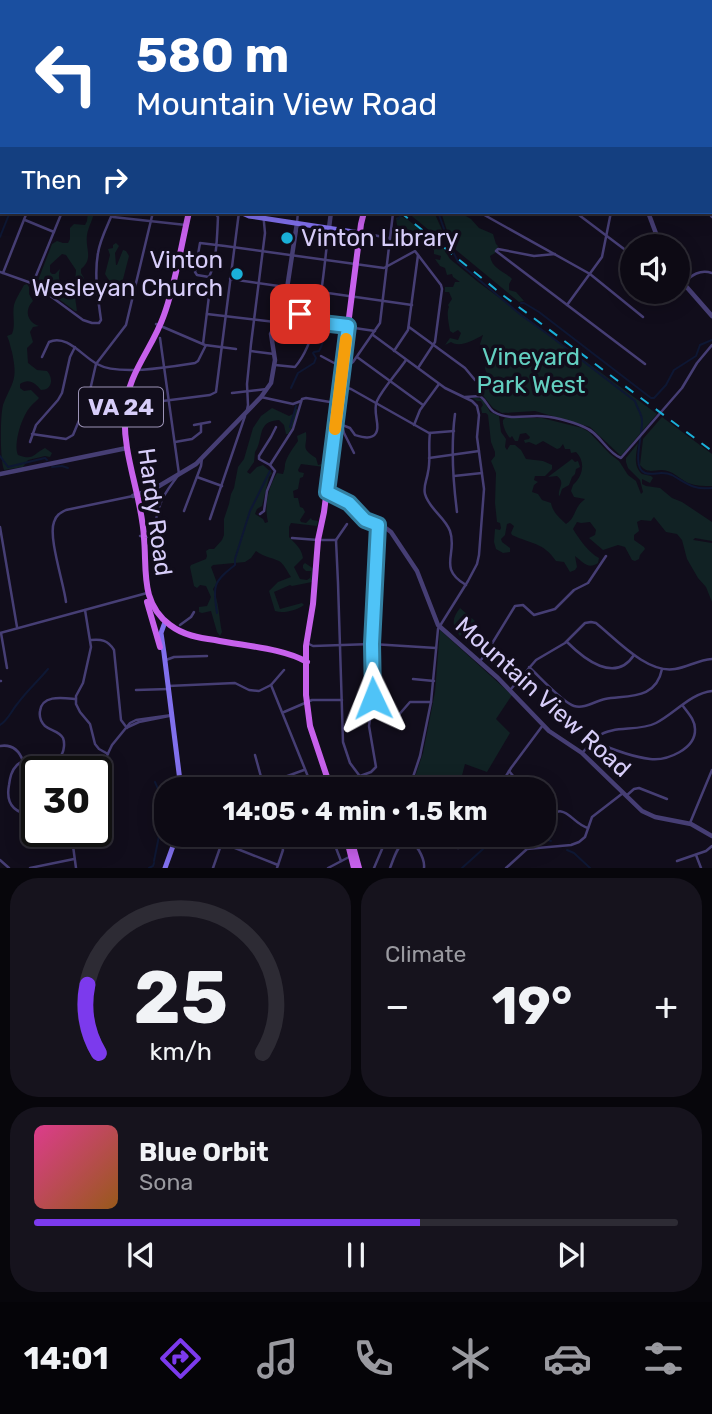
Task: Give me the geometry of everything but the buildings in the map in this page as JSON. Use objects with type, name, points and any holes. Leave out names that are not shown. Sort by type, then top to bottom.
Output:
[{"type":"main road","name":"VA 24","points":[[158,326],[167,307],[186,214]]},
{"type":"main road","points":[[244,214],[263,215],[360,233]]},
{"type":"main road","points":[[328,777],[310,726],[306,664],[315,616],[319,540],[340,424],[338,403],[364,214]]},
{"type":"main road","name":"Hardy Road","points":[[150,608],[141,579],[142,537],[125,448],[124,429],[125,407],[133,370],[158,326]]},
{"type":"main road","name":"Hardy Road","points":[[146,593],[166,624]]},
{"type":"main road","name":"VA 24","points":[[150,608],[176,634],[306,664]]},
{"type":"main road","points":[[150,608],[165,660]]},
{"type":"main road","name":"VA 24","points":[[166,624],[196,637],[274,652],[306,664]]},
{"type":"main road","points":[[160,647],[158,632],[166,624]]},
{"type":"main road","points":[[166,624],[161,636],[180,777]]},
{"type":"main road","points":[[165,868],[173,847]]},
{"type":"main road","points":[[351,847],[356,868]]},
{"type":"street","points":[[26,214],[1,272],[33,284],[83,320],[97,323],[101,320],[97,290],[97,256],[111,216],[184,224]]},
{"type":"street","points":[[33,284],[61,214]]},
{"type":"street","points":[[32,434],[66,439],[72,437],[88,399],[96,364],[125,328],[153,214]]},
{"type":"street","points":[[216,214],[218,217],[215,245],[212,273],[209,277],[195,274],[199,244],[215,245],[234,247],[380,268],[387,268],[415,251],[442,289],[434,345],[418,369]]},
{"type":"street","points":[[146,403],[214,394],[240,214]]},
{"type":"street","points":[[66,601],[52,532],[56,518],[66,510],[154,489],[193,466],[261,397],[272,381],[275,365],[271,334],[284,309],[298,214]]},
{"type":"street","points":[[275,365],[298,365],[316,322],[331,214]]},
{"type":"street","points":[[321,356],[334,363],[350,364],[380,323],[393,214]]},
{"type":"street","points":[[483,214],[590,274],[643,317]]},
{"type":"street","points":[[578,214],[620,245]]},
{"type":"street","points":[[567,305],[602,257],[611,214]]},
{"type":"street","points":[[649,214],[656,234]]},
{"type":"street","points":[[210,519],[248,405],[254,319],[266,231],[263,215]]},
{"type":"street","points":[[24,219],[54,232]]},
{"type":"street","points":[[360,233],[390,238]]},
{"type":"street","points":[[555,254],[538,257],[496,251],[645,364]]},
{"type":"street","points":[[394,351],[409,327],[418,255]]},
{"type":"street","points":[[690,278],[700,271],[712,273]]},
{"type":"street","points":[[230,279],[412,305]]},
{"type":"street","points":[[690,291],[712,316]]},
{"type":"street","points":[[42,357],[47,344],[52,341],[75,347],[96,364],[127,371],[198,362],[204,344],[209,296]]},
{"type":"street","points":[[284,309],[312,321],[374,333],[439,384],[474,402],[479,410],[477,437],[484,495],[480,555],[466,585],[437,632],[431,702],[424,741],[413,777]]},
{"type":"street","points":[[207,314],[278,322]]},
{"type":"street","points":[[158,326],[204,344],[236,349]]},
{"type":"street","points":[[409,327],[468,370],[475,380]]},
{"type":"street","points":[[142,537],[152,533],[160,503],[179,474],[160,338]]},
{"type":"street","points":[[465,397],[481,396],[492,411],[500,415],[517,418],[541,416],[583,427],[593,432],[619,458],[624,457],[682,388],[712,345]]},
{"type":"street","points":[[30,442],[36,425],[62,393],[75,347]]},
{"type":"street","points":[[251,351],[274,354]]},
{"type":"street","points":[[357,357],[423,405]]},
{"type":"street","points":[[340,424],[350,428],[355,435],[370,438],[374,436],[378,429],[374,413],[377,403],[407,360]]},
{"type":"street","points":[[414,425],[418,413],[439,384]]},
{"type":"street","points":[[340,386],[351,389],[430,433],[454,431]]},
{"type":"street","points":[[232,393],[267,389]]},
{"type":"street","points":[[261,397],[293,404],[306,398],[338,403]]},
{"type":"street","points":[[270,465],[293,429],[301,401]]},
{"type":"street","points":[[456,414],[454,476],[457,512]]},
{"type":"street","points":[[194,425],[210,422]]},
{"type":"street","points":[[175,442],[192,439],[201,432],[201,424]]},
{"type":"street","points":[[340,424],[354,453]]},
{"type":"street","points":[[260,514],[264,511],[275,470],[259,459],[259,456],[276,427]]},
{"type":"street","points":[[430,433],[425,493],[431,506],[450,530],[452,573],[455,579],[466,585]]},
{"type":"street","points":[[0,474],[125,448]]},
{"type":"street","points":[[429,458],[479,451]]},
{"type":"street","points":[[184,511],[202,458]]},
{"type":"street","points":[[454,476],[483,472]]},
{"type":"street","points":[[197,477],[222,486]]},
{"type":"street","name":"Mountain View Road","points":[[327,492],[349,503],[365,520],[391,532],[417,571],[439,627],[510,690],[554,735],[582,753],[638,808],[651,815],[690,823],[712,836]]},
{"type":"street","points":[[347,524],[336,540],[344,747],[350,764],[359,775]]},
{"type":"street","points":[[355,777],[376,767],[369,730],[373,698],[372,644],[378,525]]},
{"type":"street","points":[[0,527],[18,628]]},
{"type":"street","points":[[292,538],[336,540]]},
{"type":"street","points":[[479,661],[515,606],[523,605],[534,615],[552,611],[574,590],[590,581],[606,556]]},
{"type":"street","points":[[7,668],[0,633],[146,593]]},
{"type":"street","points":[[85,610],[91,649],[83,683],[76,699],[78,709],[90,724],[99,749],[108,754],[130,723],[136,720],[172,715]]},
{"type":"street","points":[[180,628],[194,612]]},
{"type":"street","points":[[510,690],[541,656],[567,642],[582,625],[591,622],[596,623],[648,664],[663,669],[675,669],[712,659]]},
{"type":"street","points":[[91,640],[105,641],[114,650],[121,720],[127,728]]},
{"type":"street","points":[[567,642],[587,659],[604,667],[621,667],[629,662],[634,654]]},
{"type":"street","points":[[309,644],[436,648]]},
{"type":"street","points":[[165,660],[174,657],[207,656]]},
{"type":"street","points":[[529,667],[567,703],[578,707],[605,699],[641,695],[655,684],[663,669]]},
{"type":"street","points":[[136,690],[235,683],[249,690],[263,690],[284,670]]},
{"type":"street","points":[[413,679],[434,681]]},
{"type":"street","points":[[271,685],[308,777]]},
{"type":"street","points":[[582,753],[602,734],[651,725],[703,693],[712,691]]},
{"type":"street","points":[[60,756],[64,750],[60,734],[41,722],[40,708],[52,698],[76,699]]},
{"type":"street","points":[[283,712],[308,702],[342,700]]},
{"type":"street","points":[[396,718],[411,702],[431,702]]},
{"type":"street","points":[[593,741],[644,758],[669,757],[688,746],[695,734],[694,723],[683,706]]},
{"type":"street","points":[[505,777],[543,725]]},
{"type":"street","points":[[0,746],[14,748],[21,757]]},
{"type":"street","points":[[255,755],[261,777]]},
{"type":"street","points":[[21,762],[12,772],[8,792],[11,806],[21,812]]},
{"type":"street","points":[[284,777],[305,769]]},
{"type":"street","points":[[690,823],[712,770]]},
{"type":"street","points":[[509,771],[514,777]]},
{"type":"street","points":[[506,868],[527,849],[579,842],[585,837],[593,815],[634,789],[639,788],[667,799]]},
{"type":"street","points":[[556,812],[567,813],[588,828]]},
{"type":"street","points":[[390,868],[402,843],[408,842],[417,848],[424,868]]},
{"type":"street","points":[[677,861],[706,851],[712,846]]},
{"type":"street","points":[[73,847],[76,868]]},
{"type":"street","points":[[213,868],[221,847]]},
{"type":"street","points":[[229,847],[278,867],[282,847]]},
{"type":"street","points":[[336,847],[341,861]]},
{"type":"street","points":[[374,868],[383,847]]},
{"type":"street","points":[[696,855],[701,868]]},
{"type":"street","points":[[328,868],[353,856]]},
{"type":"street","points":[[30,868],[74,859]]},
{"type":"street","points":[[0,860],[9,868]]},
{"type":"green space","points":[[88,214],[93,214],[87,235],[88,257],[81,269],[84,278],[82,281],[75,283],[76,270],[66,255],[62,254],[50,265],[52,274],[60,269],[60,282],[70,290],[88,286],[89,289],[77,293],[75,311],[37,283],[52,244],[57,241],[68,243],[70,228],[74,224],[85,225]]},
{"type":"green space","points":[[409,214],[435,214],[443,232],[444,239],[441,240]]},
{"type":"green space","points":[[442,214],[462,214],[479,228],[493,234],[498,246],[490,256],[491,260],[512,279],[509,290],[516,292],[524,301],[519,302],[451,243]]},
{"type":"green space","name":"Vineyard Park West","points":[[400,216],[443,248],[450,259],[478,282],[657,414],[621,456],[590,427],[535,411],[502,413],[493,408],[481,393],[490,381],[485,369],[486,355],[480,344],[483,335],[467,343],[451,342],[445,345],[450,338],[458,340],[461,333],[458,330],[453,333],[450,331],[448,305],[452,299],[449,292],[445,292],[445,287],[453,287],[455,282],[460,282],[452,274],[447,275],[445,268],[435,259],[440,260],[441,256],[434,254],[434,250],[408,233],[404,232],[399,240],[396,218]]},
{"type":"green space","points":[[116,243],[119,246],[115,253],[116,265],[123,250],[129,256],[121,287],[116,282],[110,282],[105,274],[110,255],[108,249],[113,248]]},
{"type":"green space","points":[[27,284],[33,301],[28,308],[28,315],[32,322],[39,326],[33,327],[30,332],[33,342],[27,348],[28,363],[37,370],[47,371],[51,381],[45,390],[32,382],[20,384],[24,391],[31,390],[39,398],[28,410],[22,423],[17,450],[18,455],[27,457],[45,448],[52,453],[50,457],[28,460],[23,467],[4,470],[1,448],[2,411],[14,375],[14,362],[7,336],[13,331],[15,302]]},
{"type":"green space","points":[[471,397],[483,399],[490,412],[499,416],[507,450],[510,445],[515,445],[526,459],[552,465],[552,469],[545,476],[535,476],[534,480],[538,482],[532,492],[551,503],[566,524],[585,499],[574,497],[571,491],[582,469],[579,456],[576,452],[571,453],[570,449],[565,449],[563,444],[557,449],[543,441],[536,445],[525,443],[524,440],[530,437],[526,433],[520,434],[518,441],[515,441],[507,434],[503,420],[542,418],[582,428],[619,461],[628,475],[636,481],[641,494],[643,492],[640,480],[628,468],[626,462],[626,458],[638,443],[637,467],[642,474],[653,478],[650,483],[642,479],[642,484],[660,488],[712,522],[712,541],[695,538],[693,540],[712,543],[712,602],[706,587],[687,559],[682,540],[677,534],[666,532],[654,517],[651,521],[637,522],[639,531],[634,535],[634,540],[645,549],[635,561],[625,547],[618,545],[603,550],[589,538],[595,535],[596,530],[590,522],[577,522],[573,529],[588,549],[599,558],[598,563],[588,565],[575,556],[577,567],[570,572],[564,562],[556,561],[541,547],[512,535],[514,526],[510,523],[507,524],[505,535],[501,539],[510,548],[510,552],[503,553],[496,549],[495,529],[501,528],[497,522],[495,503],[496,473],[491,461],[495,452],[488,415],[482,413],[481,401]]},
{"type":"green space","points":[[272,408],[289,416],[295,408],[298,410],[288,434],[279,420],[264,427],[254,462],[247,472],[250,474],[263,465],[272,473],[262,506],[255,514],[265,523],[268,522],[267,503],[271,485],[277,473],[283,474],[287,458],[298,441],[297,436],[306,432],[306,449],[316,458],[318,465],[325,463],[324,467],[301,464],[298,470],[304,473],[303,477],[300,478],[298,489],[293,491],[294,498],[298,498],[300,507],[305,512],[301,522],[306,523],[311,518],[318,521],[317,526],[291,523],[289,537],[302,554],[303,558],[294,567],[300,579],[310,578],[311,571],[303,568],[305,563],[314,569],[312,582],[290,585],[274,592],[280,609],[302,603],[304,605],[279,612],[275,611],[269,591],[278,582],[291,577],[279,561],[256,551],[245,562],[213,565],[211,567],[217,583],[213,589],[222,632],[220,636],[211,611],[199,612],[199,607],[207,606],[211,597],[206,586],[194,586],[190,567],[206,559],[206,551],[214,549],[222,540],[224,519],[238,467],[244,459],[253,428],[261,416]]},
{"type":"green space","points":[[662,417],[712,454],[712,486],[691,484],[669,471],[648,471],[640,465],[643,439]]},
{"type":"green space","points":[[572,459],[578,461],[580,467],[559,496],[561,481],[557,476],[548,477]]},
{"type":"green space","points":[[460,608],[475,621],[460,636],[454,622]]},
{"type":"green space","points":[[440,630],[512,695],[496,719],[510,733],[487,772],[465,764],[462,777],[415,777],[423,753],[435,692]]},
{"type":"waterway","points":[[0,237],[9,214]]},
{"type":"waterway","points":[[398,219],[402,214]]},
{"type":"waterway","points":[[439,214],[458,262],[521,315],[635,401],[642,418],[638,458],[641,470],[648,474],[672,475],[695,487],[712,488]]},
{"type":"waterway","points":[[521,303],[539,312],[651,398],[666,385],[674,370],[696,356],[700,345],[712,340]]},
{"type":"waterway","points":[[291,388],[298,373],[314,363],[316,358],[313,353],[319,351],[329,325]]},
{"type":"waterway","points":[[290,427],[296,406]]},
{"type":"waterway","points":[[0,456],[8,467],[45,458],[47,460]]},
{"type":"waterway","points":[[52,467],[68,468]]},
{"type":"waterway","points":[[217,613],[216,585],[235,565],[250,511],[270,471]]},
{"type":"waterway","points":[[0,725],[48,669]]},
{"type":"waterway","points":[[154,861],[157,847]]},
{"type":"waterway","points":[[462,868],[486,847]]},
{"type":"waterway","points":[[567,850],[590,868]]},
{"type":"waterway","points":[[149,868],[154,863]]},
{"type":"railway","points":[[402,214],[504,296],[712,451]]},
{"type":"slow traffic","points":[[335,429],[346,339]]},
{"type":"place","name":"Vinton Library","points":[[287,238]]},
{"type":"place","name":"Vinton Wesleyan Church","points":[[237,274]]},
{"type":"route","points":[[300,314],[313,322],[348,326],[327,492],[352,505],[365,520],[378,525],[372,644],[373,698]]}]
